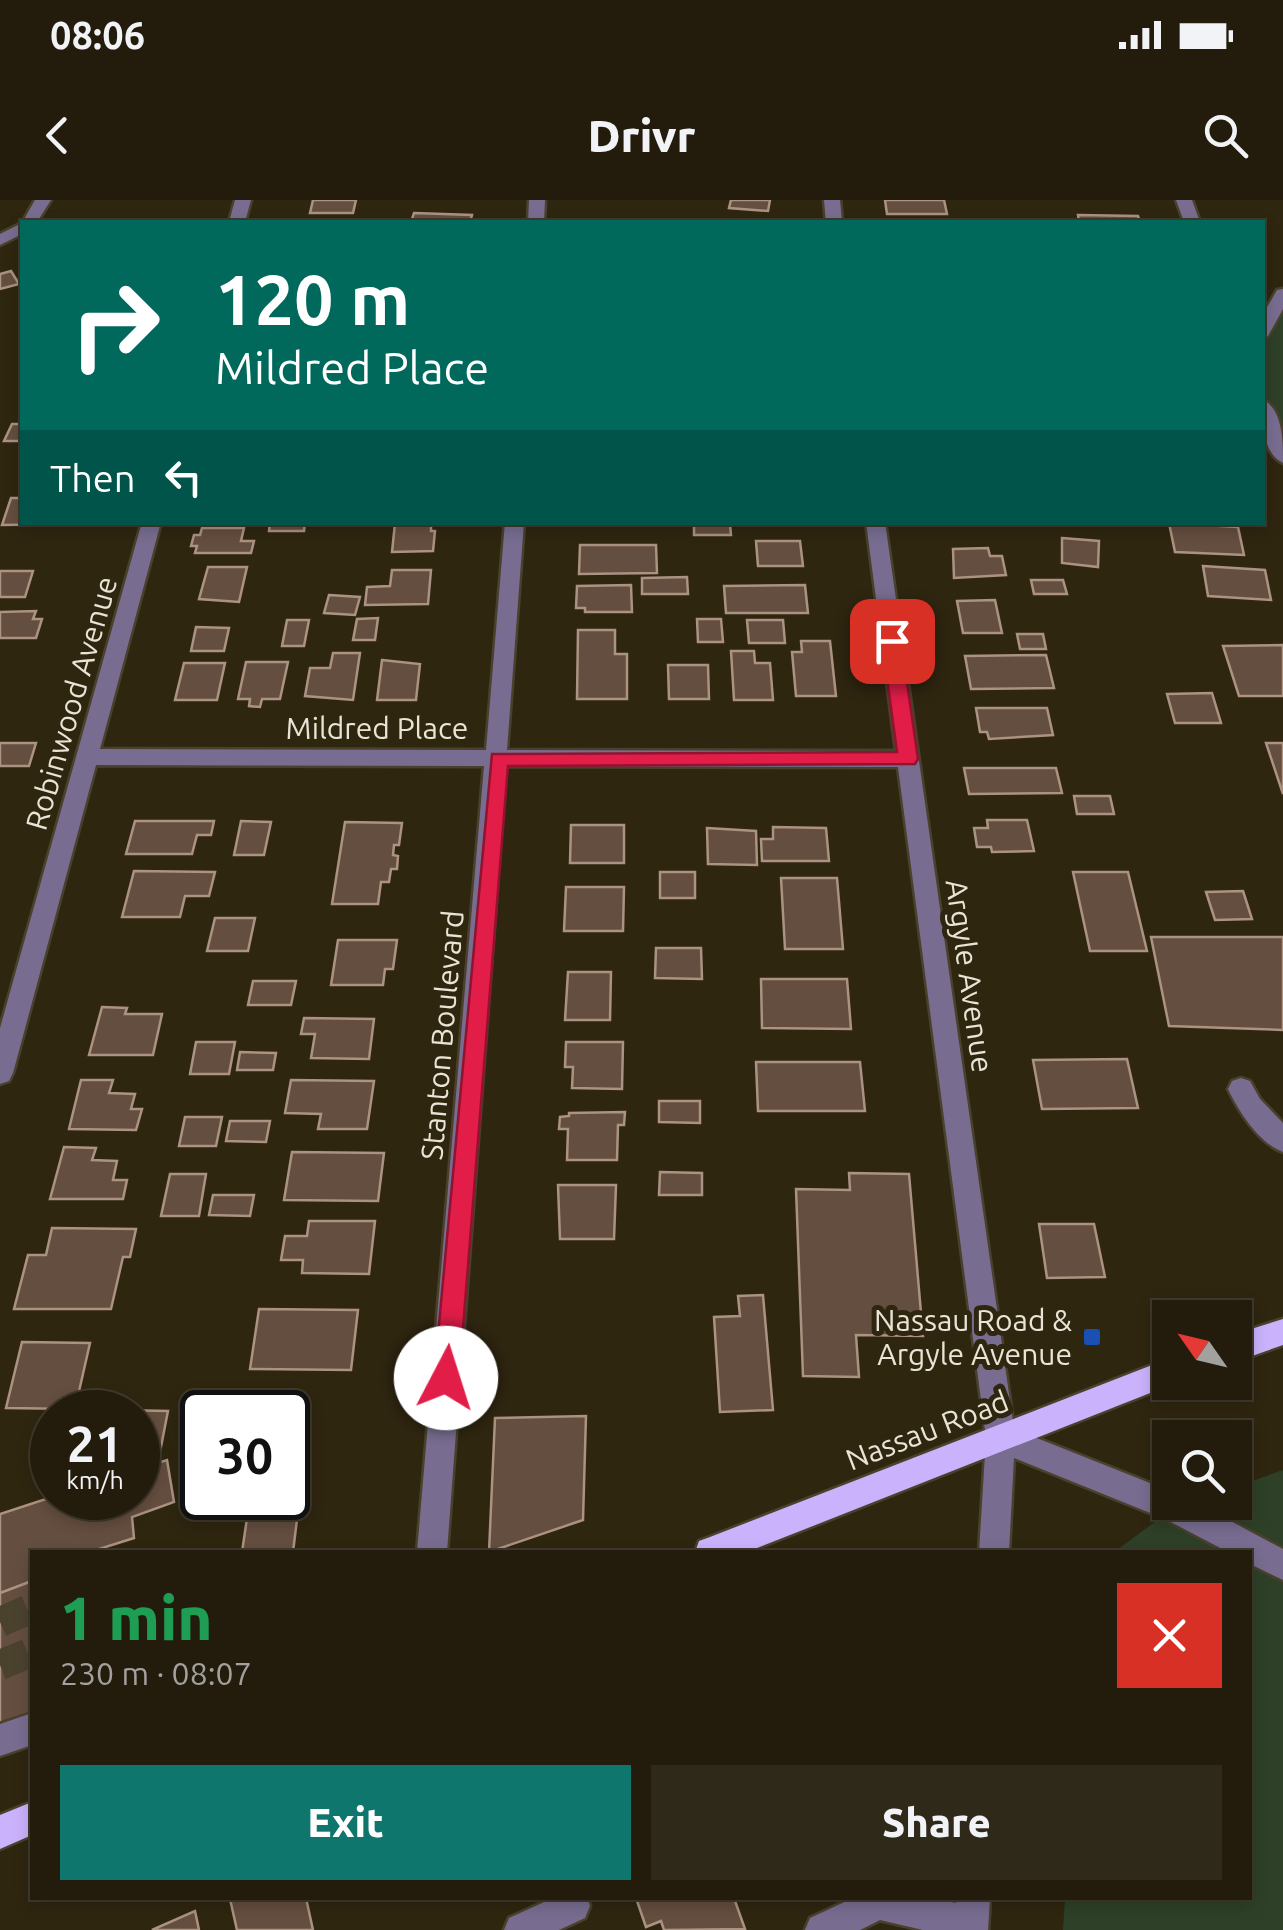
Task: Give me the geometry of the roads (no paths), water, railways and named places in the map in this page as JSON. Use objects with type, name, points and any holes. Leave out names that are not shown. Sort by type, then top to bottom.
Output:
[{"type":"main road","points":[[1252,1342],[1283,1332]]},
{"type":"main road","name":"Nassau Road","points":[[715,1550],[1152,1379]]},
{"type":"main road","points":[[0,1832],[30,1820]]},
{"type":"street","points":[[1265,327],[1283,294]]},
{"type":"street","points":[[1265,412],[1283,457]]},
{"type":"street","name":"Robinwood Avenue","points":[[0,1073],[151,525]]},
{"type":"street","name":"Stanton Boulevard","points":[[432,1550],[499,759],[515,525]]},
{"type":"street","name":"Argyle Avenue","points":[[875,525],[1001,1438],[994,1550]]},
{"type":"street","name":"Mildred Place","points":[[87,757],[908,759]]},
{"type":"street","points":[[1241,1089],[1251,1107],[1283,1141]]},
{"type":"street","points":[[1001,1438],[1175,1508],[1283,1565]]},
{"type":"street","points":[[0,1740],[30,1730]]},
{"type":"street","points":[[822,1930],[879,1903],[972,1917]]},
{"type":"street","points":[[521,1930],[574,1911]]},
{"type":"tunnel","points":[[0,1622],[30,1609]]},
{"type":"tunnel","points":[[0,1665],[30,1653]]},
{"type":"place","name":"Nassau Road & Argyle Avenue","points":[[1092,1337]]}]
